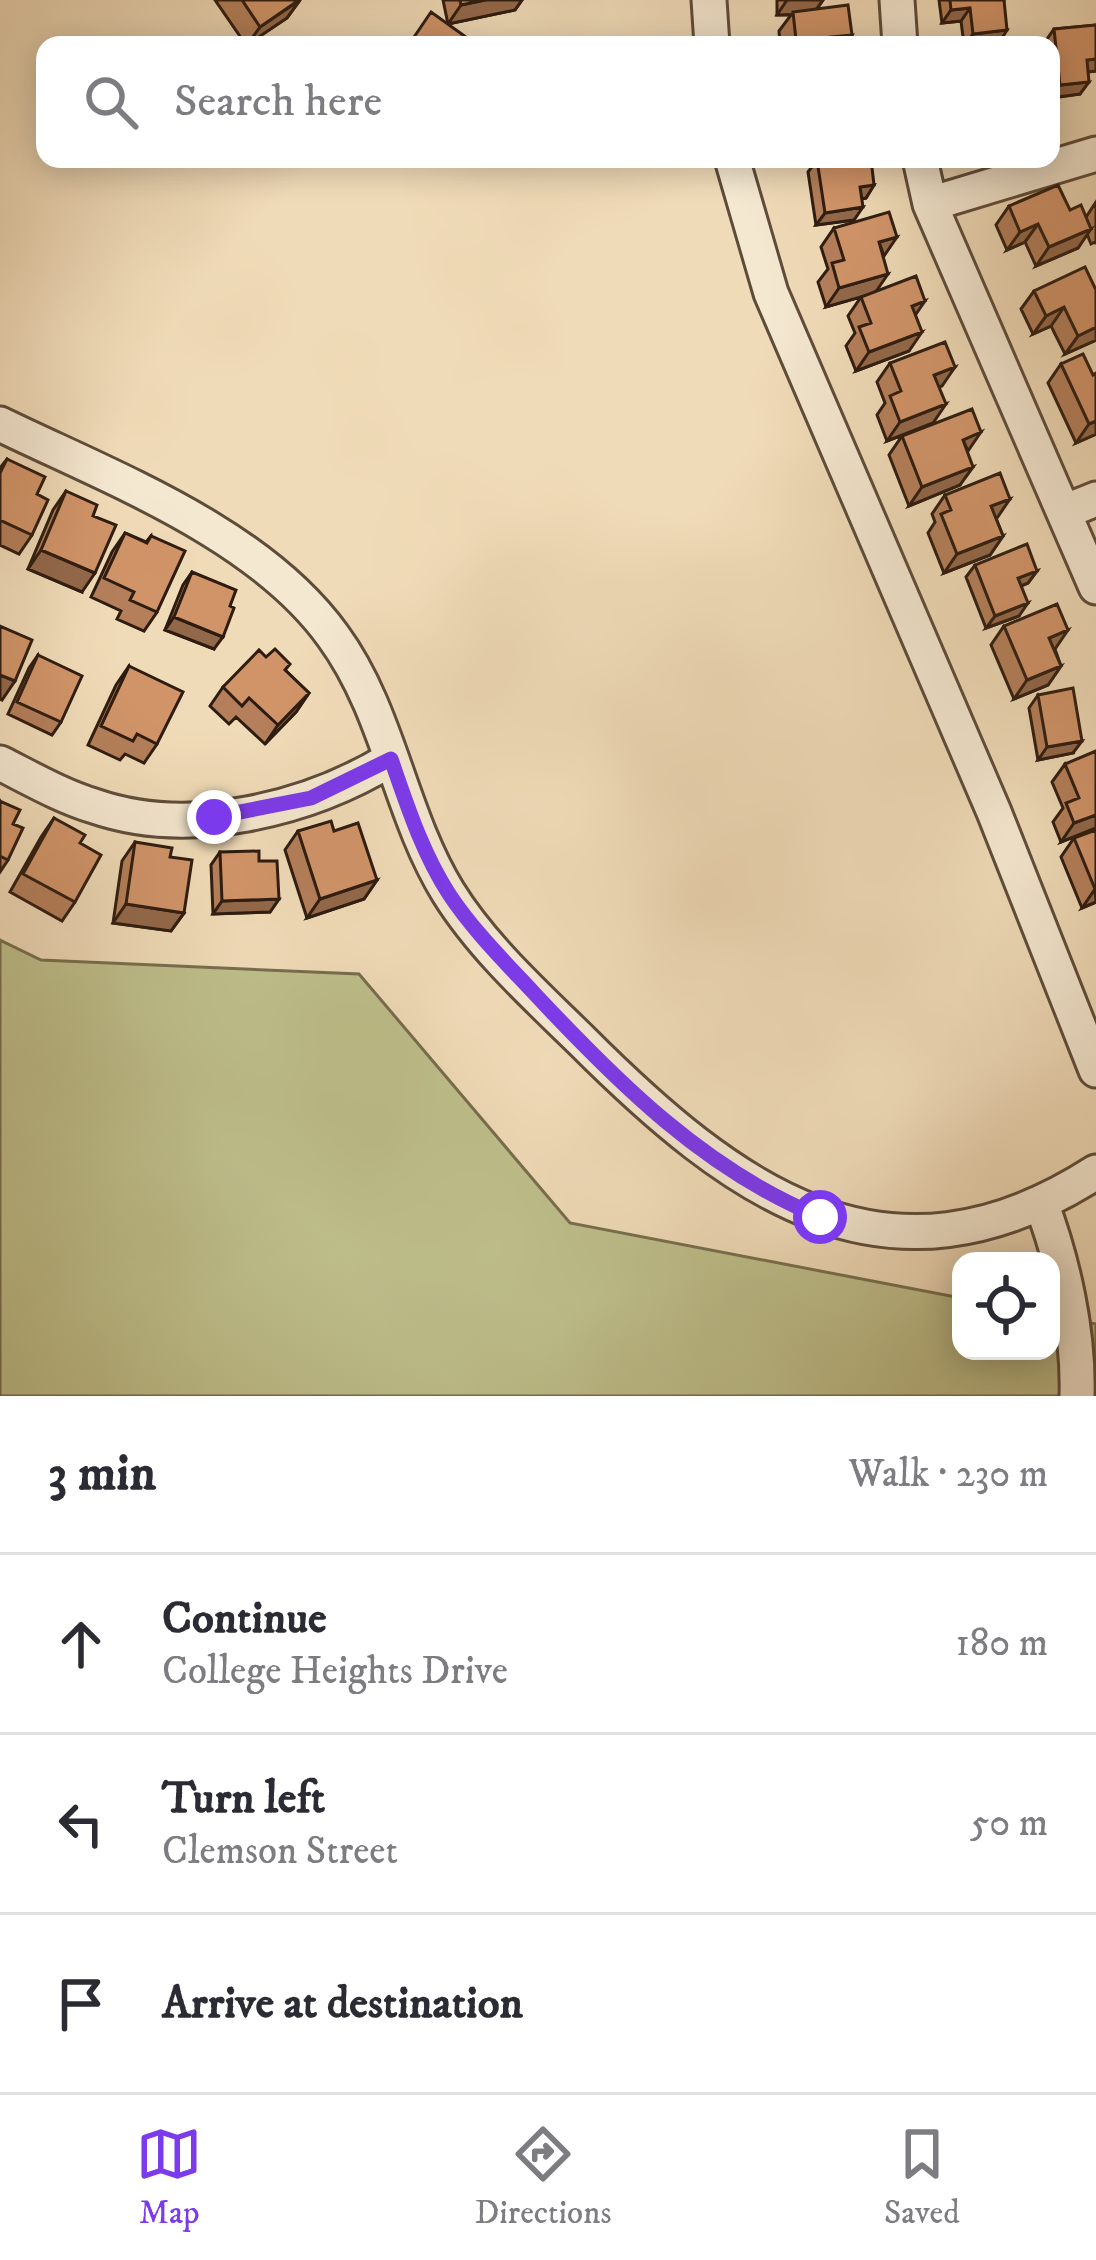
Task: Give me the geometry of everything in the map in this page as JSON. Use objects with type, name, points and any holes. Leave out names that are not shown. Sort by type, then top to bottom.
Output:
[{"type":"street","points":[[709,0],[711,36]]},
{"type":"street","points":[[896,0],[899,36]]},
{"type":"street","points":[[1060,165],[1096,154]]},
{"type":"street","points":[[735,168],[771,293],[994,812],[1096,1070]]},
{"type":"street","points":[[922,168],[930,204],[1096,587]]},
{"type":"street","points":[[930,204],[1050,168]]},
{"type":"street","points":[[0,424],[197,522],[293,590],[334,637],[366,694],[425,851],[451,896],[547,1007],[668,1125],[728,1171],[820,1217],[871,1228],[1001,1219],[1096,1172]]},
{"type":"street","points":[[1064,512],[1096,499]]},
{"type":"street","points":[[0,763],[96,808],[154,818],[266,810],[351,783],[391,759]]},
{"type":"street","points":[[1041,1203],[1056,1242],[1078,1369],[1077,1396]]},
{"type":"green space","points":[[0,940],[41,960],[359,974],[570,1223],[952,1296],[952,1360],[1060,1360],[1060,1317],[1096,1324],[1096,1396],[0,1396]]},
{"type":"building","points":[[242,0],[299,0],[260,27]]},
{"type":"building","points":[[950,0],[1004,0],[1007,30],[973,34],[970,8],[951,10]]},
{"type":"building","points":[[848,5],[852,35],[796,36],[793,12]]},
{"type":"building","points":[[431,12],[464,36],[415,36]]},
{"type":"building","points":[[1096,25],[1096,59],[1087,60],[1089,82],[1060,85],[1060,36],[1055,36],[1054,29]]},
{"type":"building","points":[[818,168],[872,168],[874,185],[860,187],[863,207],[825,213]]},
{"type":"building","points":[[1058,185],[1070,210],[1081,205],[1091,229],[1049,247],[1038,224],[1020,232],[1009,206]]},
{"type":"building","points":[[889,212],[897,237],[879,242],[888,274],[839,288],[832,263],[844,260],[834,228]]},
{"type":"building","points":[[1085,267],[1096,290],[1096,327],[1078,336],[1064,307],[1046,316],[1034,291]]},
{"type":"building","points":[[916,276],[925,301],[912,306],[922,332],[869,352],[859,327],[871,323],[861,297]]},
{"type":"building","points":[[945,342],[955,367],[934,375],[946,404],[900,422],[890,396],[901,391],[890,363]]},
{"type":"building","points":[[1083,354],[1093,375],[1096,373],[1096,421],[1089,424],[1061,364]]},
{"type":"building","points":[[972,409],[981,432],[963,440],[973,467],[922,487],[902,436]]},
{"type":"building","points":[[7,459],[45,477],[37,494],[48,500],[32,535],[0,520],[0,473]]},
{"type":"building","points":[[1000,473],[1010,499],[991,506],[1003,536],[957,554],[941,514],[951,510],[945,495]]},
{"type":"building","points":[[66,491],[97,505],[93,516],[116,525],[95,573],[41,550]]},
{"type":"building","points":[[125,533],[147,543],[151,536],[185,551],[157,612],[130,600],[134,592],[104,578]]},
{"type":"building","points":[[1027,544],[1037,571],[1018,578],[1028,603],[995,616],[975,565]]},
{"type":"building","points":[[192,572],[236,590],[223,637],[174,617]]},
{"type":"building","points":[[1057,604],[1068,630],[1049,638],[1061,666],[1027,680],[1004,626]]},
{"type":"building","points":[[0,626],[32,640],[15,681],[0,675]]},
{"type":"building","points":[[275,649],[290,664],[285,670],[309,693],[278,725],[249,698],[242,706],[223,687],[259,650],[266,657]]},
{"type":"building","points":[[38,655],[82,676],[61,722],[17,702]]},
{"type":"building","points":[[129,666],[183,692],[157,744],[137,734],[133,741],[101,726]]},
{"type":"building","points":[[1073,688],[1082,741],[1047,747],[1038,695]]},
{"type":"building","points":[[1096,751],[1096,815],[1074,823],[1066,803],[1079,798],[1065,764]]},
{"type":"building","points":[[0,801],[20,810],[13,824],[23,828],[8,860],[0,856]]},
{"type":"building","points":[[54,818],[85,835],[80,843],[101,855],[75,902],[23,874]]},
{"type":"building","points":[[331,821],[334,831],[358,823],[377,880],[320,899],[298,831]]},
{"type":"building","points":[[1096,830],[1096,889],[1095,889],[1074,838]]},
{"type":"building","points":[[135,842],[172,848],[170,857],[192,860],[184,913],[126,904]]},
{"type":"building","points":[[259,851],[259,861],[277,861],[279,899],[222,901],[220,852]]},
{"type":"route","points":[[214,817],[311,798],[351,783],[391,759],[425,851],[451,896],[547,1007],[668,1125],[728,1171],[820,1217]]}]
